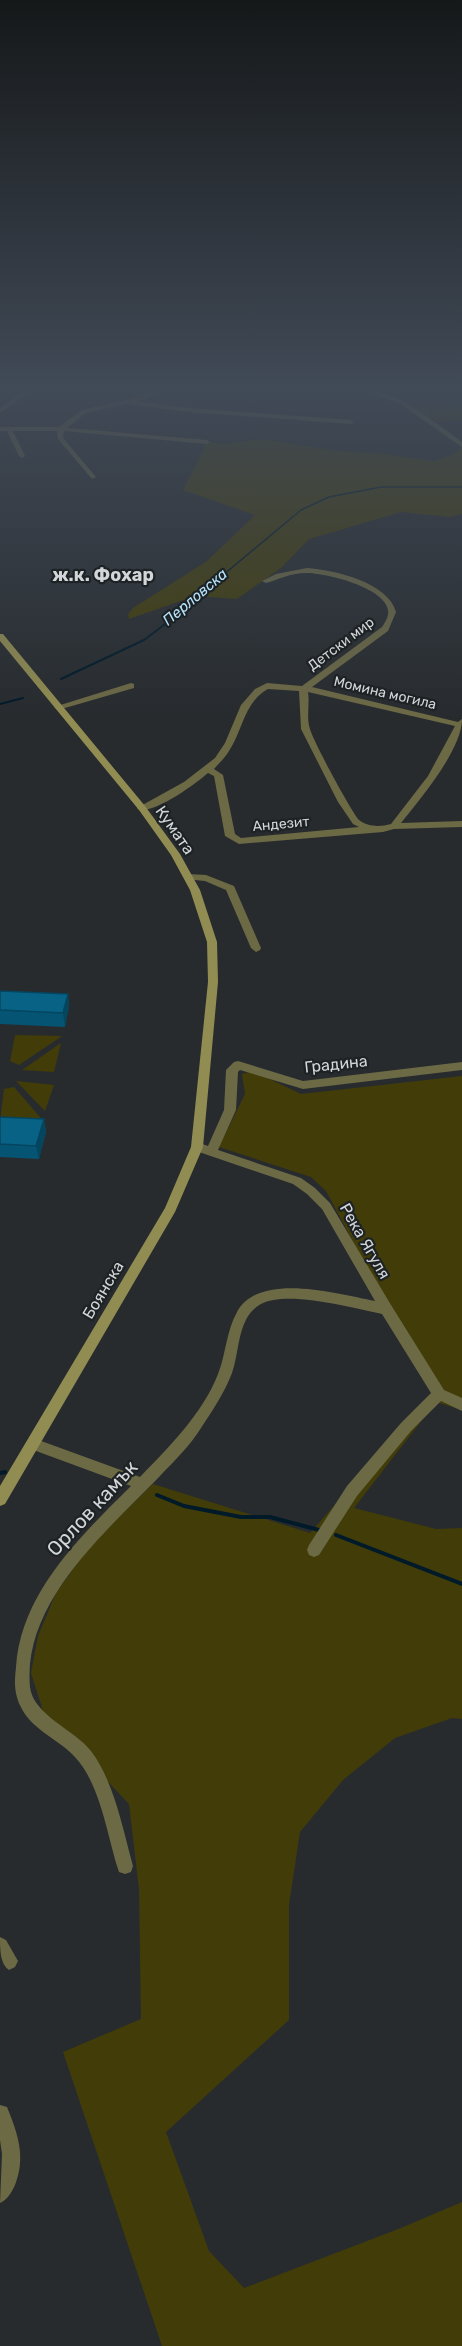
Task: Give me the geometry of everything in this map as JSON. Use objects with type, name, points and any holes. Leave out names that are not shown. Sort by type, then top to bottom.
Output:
[{"type":"main road","name":"Кумата","points":[[0,636],[142,808],[175,854],[195,890],[212,942],[213,982],[201,1086]]},
{"type":"main road","name":"Боянска","points":[[0,1499],[171,1209],[197,1147],[201,1086]]},
{"type":"street","name":"Детски мир","points":[[142,808],[156,803],[209,770],[225,750],[241,713],[261,688],[273,686],[303,690],[385,629],[391,619],[392,612],[389,604],[373,590],[357,581],[334,574],[311,571],[277,574],[266,580]]},
{"type":"street","points":[[58,707],[131,686]]},
{"type":"street","name":"Момина могила","points":[[303,690],[315,690],[461,724]]},
{"type":"street","points":[[303,690],[305,729],[356,822],[371,829]]},
{"type":"street","points":[[394,826],[432,777],[461,724]]},
{"type":"street","name":"Андезит","points":[[209,770],[218,775],[230,836],[239,841],[394,826]]},
{"type":"street","points":[[394,826],[462,824]]},
{"type":"street","points":[[188,877],[206,878],[230,888],[255,948]]},
{"type":"street","name":"Градина","points":[[211,1152],[230,1110],[232,1070],[238,1065],[303,1085],[462,1066]]},
{"type":"street","name":"Река Ягуля","points":[[197,1147],[297,1181],[326,1206],[386,1310],[439,1394]]},
{"type":"street","name":"Орлов камък","points":[[125,1866],[104,1797],[86,1758],[32,1712],[22,1688],[26,1649],[33,1621],[46,1594],[83,1544],[191,1433],[224,1375],[237,1325],[245,1311],[256,1300],[276,1294],[299,1295],[322,1297],[386,1310]]},
{"type":"street","points":[[314,1550],[352,1491],[406,1427],[439,1394],[462,1405]]},
{"type":"street","points":[[33,1444],[143,1484]]},
{"type":"street","points":[[0,2114],[10,2135],[12,2161],[0,2193]]},
{"type":"shaded area","points":[[207,498],[462,498],[462,514],[450,517],[401,512],[309,539],[281,568],[237,599],[195,596],[129,619],[128,614],[133,608],[207,561],[255,515]]},
{"type":"shaded area","points":[[15,1035],[62,1036],[19,1065],[10,1061]]},
{"type":"shaded area","points":[[61,1043],[54,1072],[22,1070]]},
{"type":"shaded area","points":[[253,1071],[301,1094],[462,1076],[462,1410],[436,1402],[354,1508],[436,1529],[462,1528],[462,1719],[452,1718],[395,1738],[343,1780],[300,1832],[289,1905],[289,2020],[166,2132],[209,2251],[244,2288],[401,2228],[462,2202],[462,2346],[162,2346],[63,2052],[141,2019],[139,1889],[129,1804],[44,1714],[31,1673],[38,1636],[56,1593],[92,1543],[153,1484],[310,1533],[438,1388],[371,1275],[326,1191],[311,1177],[219,1147],[245,1094],[242,1074]]},
{"type":"shaded area","points":[[16,1081],[54,1085],[45,1111]]},
{"type":"shaded area","points":[[14,1087],[45,1123],[0,1122],[4,1089]]},
{"type":"building","points":[[0,991],[68,994],[63,1013],[0,1010]]},
{"type":"building","points":[[0,1117],[44,1119],[36,1146],[0,1144]]},
{"type":"waterway","name":"Перловска","points":[[162,626],[301,510],[326,498]]},
{"type":"waterway","name":"Перловска","points":[[61,679],[144,640],[164,625]]},
{"type":"waterway","name":"Перловска","points":[[0,704],[23,698]]},
{"type":"waterway","points":[[0,1473],[5,1472]]},
{"type":"waterway","points":[[157,1495],[184,1506],[241,1517],[270,1517],[319,1530]]},
{"type":"waterway","points":[[336,1535],[462,1584]]},
{"type":"district","name":"ж.к. Фохар","points":[[103,575]]}]
